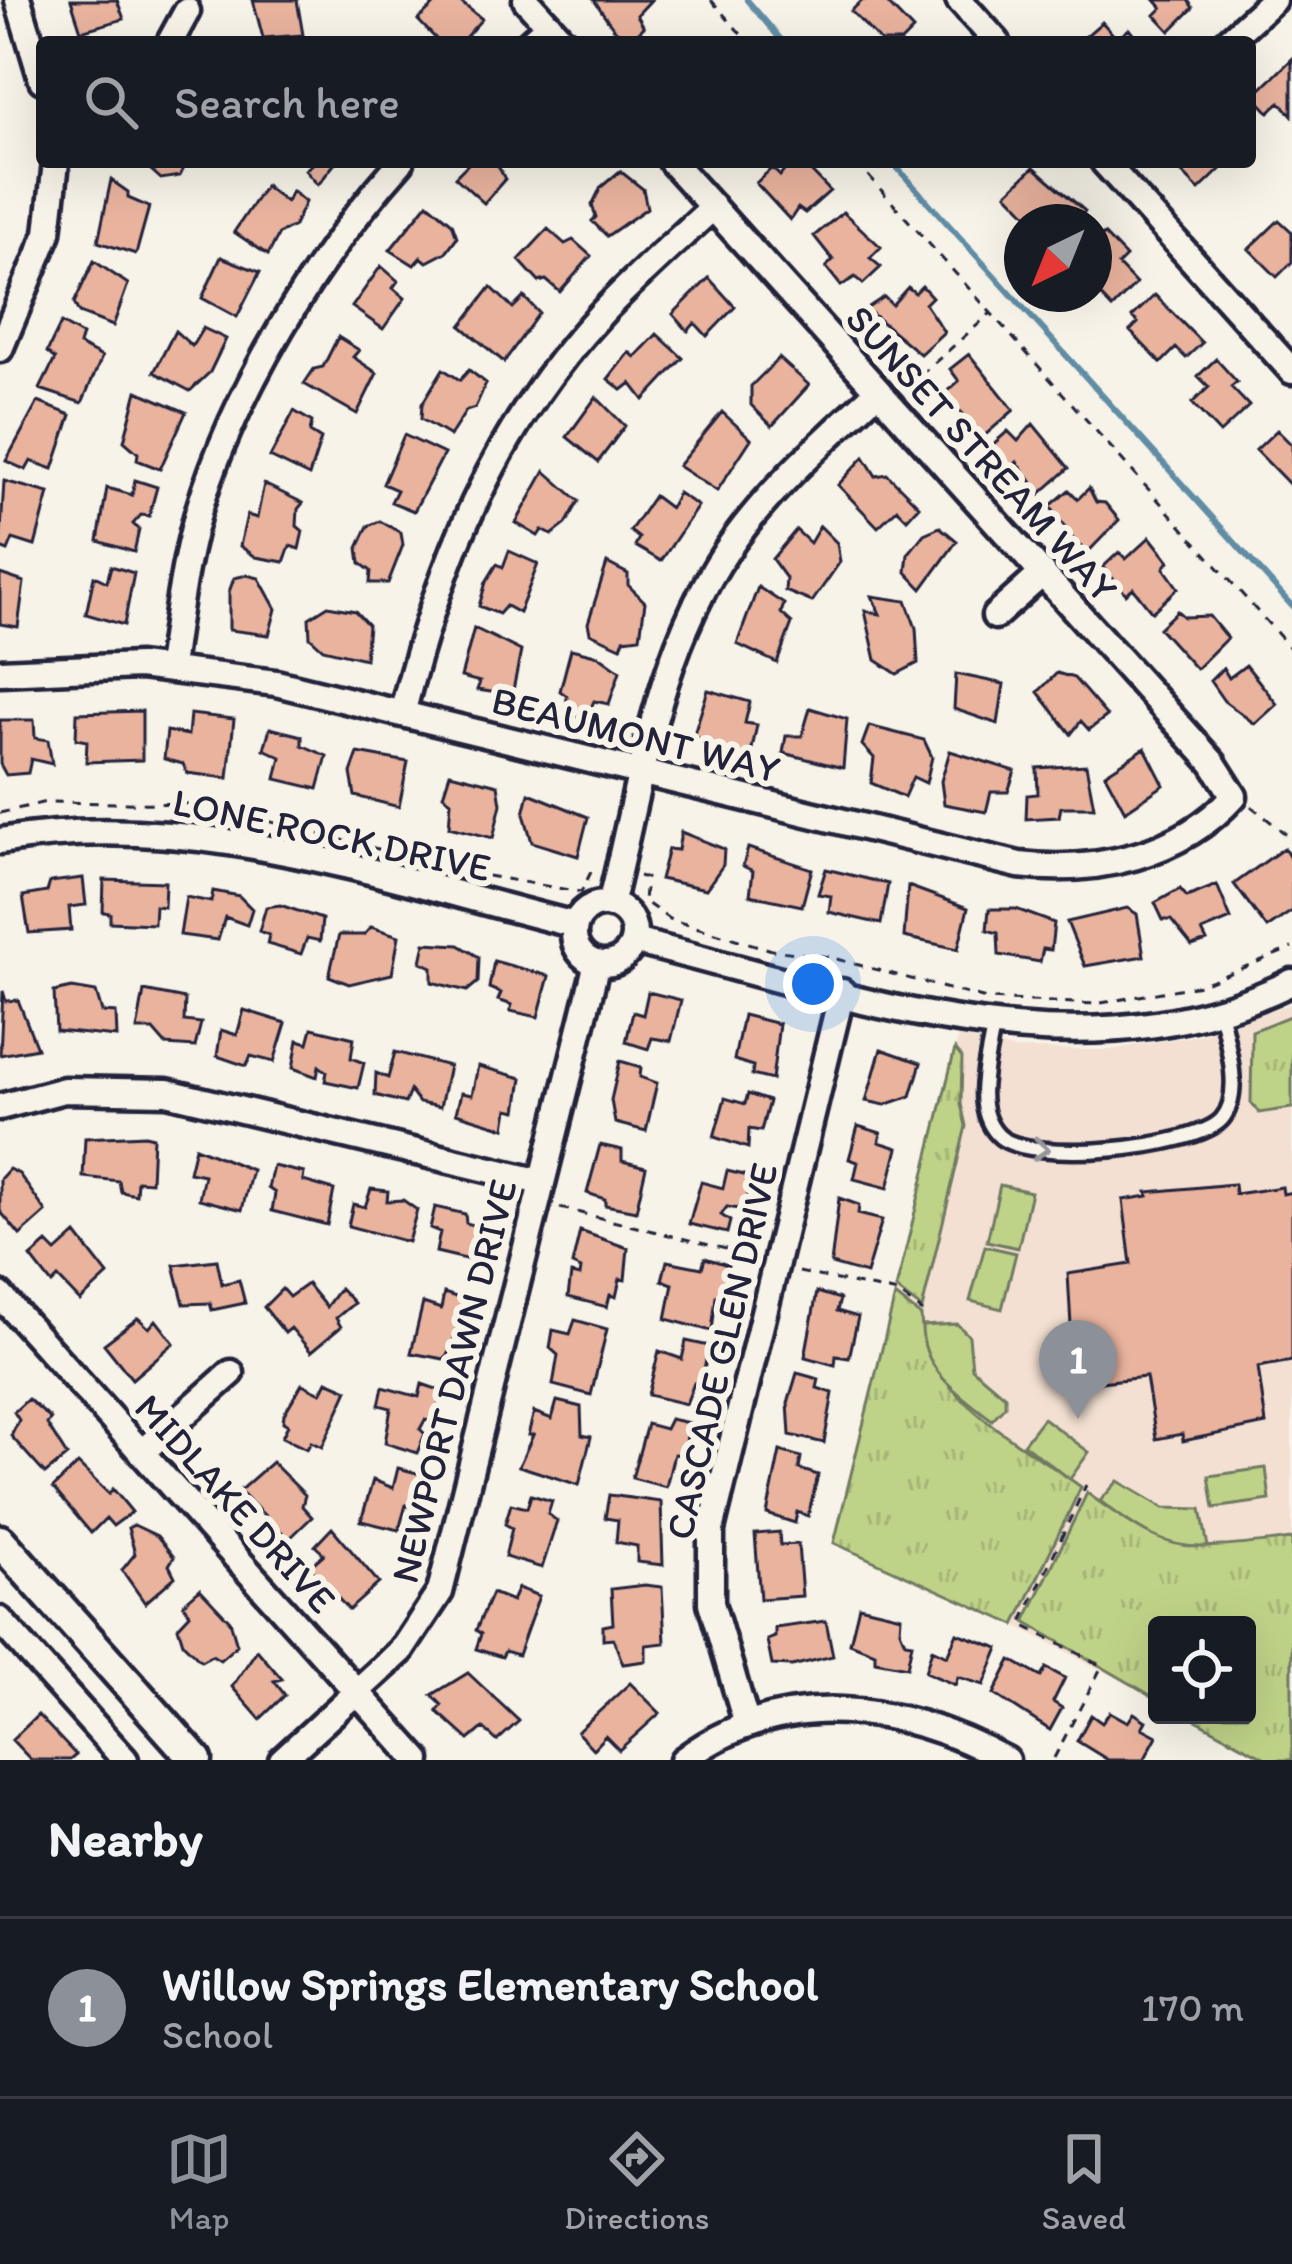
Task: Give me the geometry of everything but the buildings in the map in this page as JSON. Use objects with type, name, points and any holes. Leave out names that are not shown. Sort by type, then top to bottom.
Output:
[{"type":"street","points":[[18,0],[36,60]]},
{"type":"street","points":[[526,0],[548,36]]},
{"type":"street","points":[[959,0],[992,36]]},
{"type":"street","points":[[1234,36],[1273,0]]},
{"type":"street","points":[[173,36],[188,11]]},
{"type":"street","points":[[0,349],[48,232],[55,168]]},
{"type":"street","points":[[170,668],[189,548],[226,437],[319,269],[395,168]]},
{"type":"street","name":"SUNSET STREAM WAY","points":[[677,168],[1214,763],[1234,796]]},
{"type":"street","points":[[1110,168],[1283,343],[1292,371]]},
{"type":"street","points":[[402,714],[442,572],[497,454],[544,383],[600,314],[713,207]]},
{"type":"street","points":[[610,905],[678,645],[724,554],[790,472],[878,391]]},
{"type":"street","points":[[994,616],[1042,573]]},
{"type":"street","name":"BEAUMONT WAY","points":[[0,672],[170,668],[276,683],[1043,868],[1108,863],[1158,849],[1205,824],[1234,796]]},
{"type":"street","name":"LONE ROCK DRIVE","points":[[0,841],[116,830],[219,839],[575,925]]},
{"type":"street","points":[[610,905],[630,920],[633,941],[619,960],[597,963],[578,949],[575,925],[590,908],[610,905]]},
{"type":"street","points":[[633,941],[993,1027],[1090,1032],[1220,1010],[1292,982]]},
{"type":"street","name":"NEWPORT DAWN DRIVE","points":[[282,1760],[417,1633],[440,1592],[597,963]]},
{"type":"street","name":"CASCADE GLEN DRIVE","points":[[747,1725],[711,1604],[711,1530],[842,992]]},
{"type":"street","points":[[0,1107],[81,1089],[167,1092],[541,1182]]},
{"type":"street","name":"MIDLAKE DRIVE","points":[[0,1295],[418,1760]]},
{"type":"street","points":[[142,1452],[231,1373]]},
{"type":"street","points":[[0,1541],[196,1760]]},
{"type":"street","points":[[0,1620],[124,1760]]},
{"type":"street","points":[[682,1760],[747,1725],[806,1711],[868,1711],[932,1724],[1006,1760]]},
{"type":"lane","points":[[993,1027],[982,1086],[987,1116],[998,1137],[1023,1150],[1089,1151],[1206,1131],[1222,1118],[1232,1099],[1220,1010]]},
{"type":"path","points":[[711,0],[743,36]]},
{"type":"path","points":[[861,168],[1292,650]]},
{"type":"path","points":[[907,387],[991,313]]},
{"type":"path","points":[[1234,796],[1278,823],[1292,839]]},
{"type":"path","points":[[638,875],[646,878],[644,901],[651,911],[669,919],[772,950],[829,957],[986,999],[1096,1004],[1200,985],[1292,948]]},
{"type":"path","points":[[560,1208],[756,1256]]},
{"type":"path","points":[[799,1272],[898,1293],[922,1312]]},
{"type":"path","points":[[1054,1758],[1102,1666],[1021,1624],[1086,1485]]},
{"type":"shaded area","points":[[1292,1003],[1292,1760],[1256,1724],[1256,1616],[1148,1616],[1148,1694],[998,1616],[834,1543],[958,1037],[1013,1049],[1108,1050],[1199,1035]]},
{"type":"green space","points":[[1292,1015],[1292,1108],[1259,1113],[1251,1103],[1252,1031]]},
{"type":"green space","points":[[955,1049],[962,1058],[961,1104],[966,1126],[922,1309],[896,1289]]},
{"type":"green space","points":[[1000,1185],[1031,1192],[1018,1248],[987,1241]]},
{"type":"green space","points":[[985,1246],[1016,1253],[1002,1309],[970,1301]]},
{"type":"green space","points":[[895,1296],[921,1316],[926,1345],[957,1394],[1081,1487],[1015,1625],[834,1543]]},
{"type":"green space","points":[[957,1324],[969,1336],[972,1368],[1005,1396],[1005,1406],[992,1420],[945,1380],[928,1356],[922,1326]]},
{"type":"green space","points":[[1043,1418],[1089,1452],[1070,1479],[1023,1444]]},
{"type":"green space","points":[[1266,1468],[1270,1500],[1214,1508],[1209,1476]]},
{"type":"green space","points":[[1118,1481],[1164,1508],[1201,1509],[1208,1547],[1163,1540],[1113,1511],[1100,1501]]},
{"type":"green space","points":[[1087,1493],[1140,1528],[1183,1544],[1228,1546],[1292,1539],[1292,1760],[1269,1760],[1203,1724],[1256,1724],[1256,1616],[1148,1616],[1148,1694],[1025,1622]]},
{"type":"waterway","points":[[747,0],[778,36]]},
{"type":"waterway","points":[[897,168],[1292,606]]},
{"type":"place","name":"Willow Springs Elementary School","points":[[1078,1419]]}]
